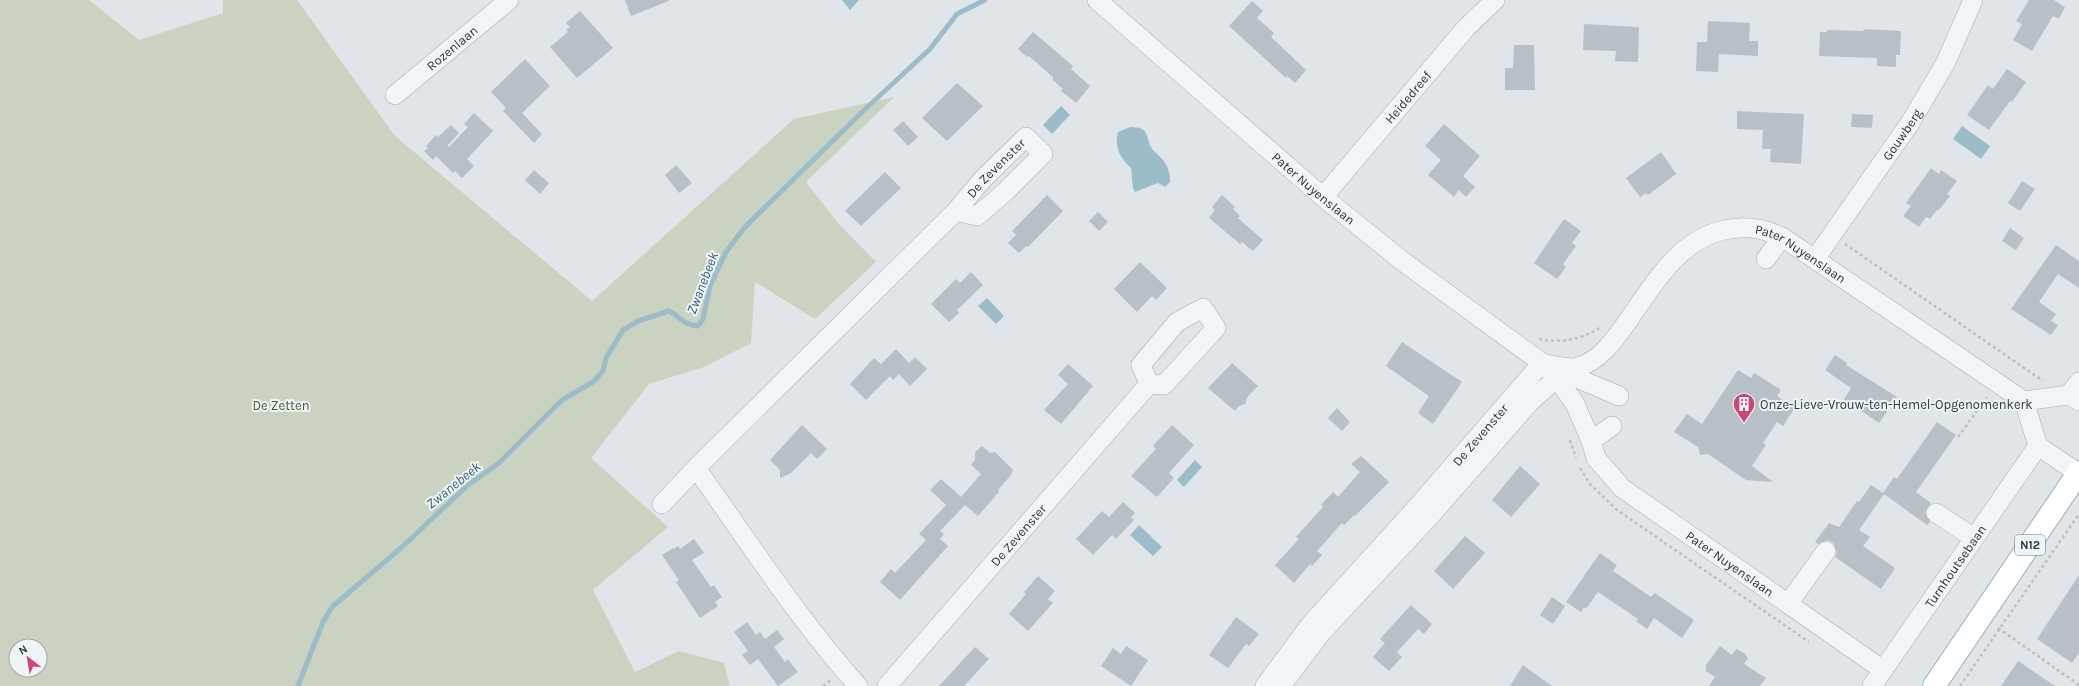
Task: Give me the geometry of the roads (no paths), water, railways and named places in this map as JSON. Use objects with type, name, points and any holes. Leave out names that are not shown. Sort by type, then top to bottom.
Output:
[{"type":"main road","name":"N12","points":[[1934,686],[2079,472]]},
{"type":"street","name":"Rozenlaan","points":[[395,95],[509,0]]},
{"type":"street","name":"Pater Nuyenslaan","points":[[1097,0],[1323,197],[1401,260],[1542,363],[1557,378],[1575,404],[1591,441],[1596,458],[1622,488],[1883,670]]},
{"type":"street","name":"Heidedreef","points":[[1323,197],[1466,28],[1495,0]]},
{"type":"street","name":"Gouwberg","points":[[1815,259],[1910,123],[1946,62],[1973,0]]},
{"type":"street","points":[[662,504],[696,468],[956,211]]},
{"type":"street","name":"Pater Nuyenslaan","points":[[1542,363],[1576,368],[1590,363],[1612,343],[1663,272],[1677,256],[1697,240],[1730,228],[1746,227],[1768,230],[1782,237],[2024,401]]},
{"type":"street","points":[[1766,259],[1782,237]]},
{"type":"street","points":[[1542,363],[1619,396]]},
{"type":"street","name":"De Zevenster","points":[[1424,511],[1542,363]]},
{"type":"street","name":"De Zevenster","points":[[1265,686],[1424,511],[1530,402],[1557,378]]},
{"type":"street","name":"De Zevenster","points":[[887,686],[1149,384]]},
{"type":"street","points":[[2076,393],[2024,401],[2038,446],[2079,472]]},
{"type":"street","points":[[1591,441],[1612,426]]},
{"type":"street","name":"Turnhoutsebaan","points":[[1872,686],[2038,446]]},
{"type":"street","points":[[696,468],[780,586],[858,686]]},
{"type":"street","points":[[1936,513],[1974,538]]},
{"type":"street","points":[[1788,604],[1826,551]]},
{"type":"street","name":"De Zevenster","points":[[1282,686],[1316,629]]},
{"type":"water","points":[[842,0],[859,0],[850,10]]},
{"type":"water","points":[[1061,106],[1070,115],[1052,134],[1043,125]]},
{"type":"water","points":[[1962,126],[1990,146],[1981,159],[1953,139]]},
{"type":"water","points":[[1130,127],[1142,129],[1147,135],[1152,148],[1162,158],[1169,172],[1170,182],[1165,187],[1158,183],[1135,192],[1133,188],[1131,168],[1121,156],[1117,147],[1118,132]]},
{"type":"water","points":[[987,298],[1004,316],[996,324],[978,306]]},
{"type":"water","points":[[1195,460],[1202,467],[1184,487],[1177,480]]},
{"type":"water","points":[[1139,525],[1162,547],[1153,556],[1130,535]]},
{"type":"waterway","name":"Zwanebeek","points":[[298,686],[323,622],[332,607],[402,547],[468,485],[499,463],[562,400],[593,382],[603,371],[606,358],[623,330],[638,321],[669,311],[685,322],[698,326],[703,319],[710,286],[726,252],[744,228],[860,114],[930,49],[957,14],[985,0]]},
{"type":"place","name":"Onze-Lieve-Vrouw-ten-Hemel-Opgenomenkerk","points":[[1744,424]]},
{"type":"park label","name":"De Zetten","points":[[281,405]]}]
